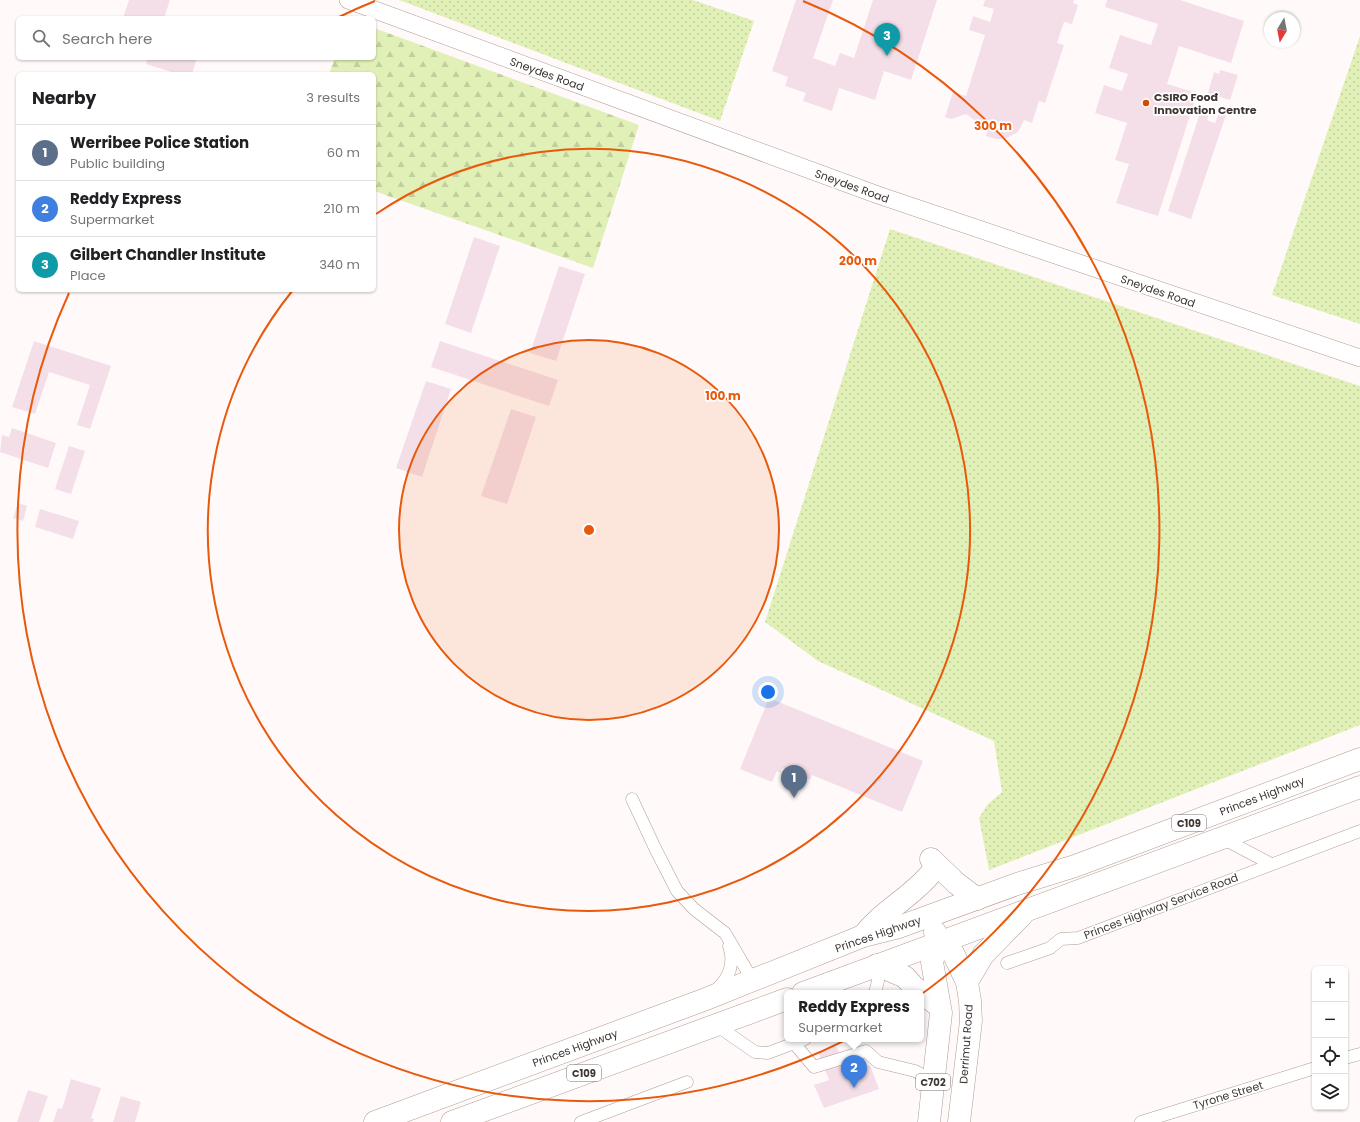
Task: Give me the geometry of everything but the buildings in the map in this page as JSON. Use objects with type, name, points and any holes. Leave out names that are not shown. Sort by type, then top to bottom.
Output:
[{"type":"highway","name":"Princes Highway","points":[[375,1122],[706,999],[863,936],[899,927],[1017,884],[1075,866],[1360,759]]},
{"type":"highway","name":"C109","points":[[811,990],[1360,787]]},
{"type":"highway","points":[[863,936],[874,922],[904,899],[932,866],[977,898]]},
{"type":"highway","points":[[967,982],[983,955],[1027,910]]},
{"type":"highway","name":"C702","points":[[928,1122],[941,1013],[932,962],[938,943],[932,915]]},
{"type":"highway","name":"Derrimut Road","points":[[938,943],[953,953],[967,982],[971,1020],[959,1122]]},
{"type":"highway","points":[[877,966],[905,977],[918,990]]},
{"type":"highway","points":[[924,995],[939,1006]]},
{"type":"highway","name":"C109","points":[[452,1122],[784,1000]]},
{"type":"highway","points":[[440,1098],[448,1122]]},
{"type":"main road","name":"Sneydes Road","points":[[348,0],[878,196],[1360,358]]},
{"type":"street","points":[[632,799],[677,891],[694,909],[725,933],[753,981]]},
{"type":"street","name":"Princes Highway Service Road","points":[[1007,963],[1050,948],[1061,939],[1078,938],[1360,831]]},
{"type":"street","points":[[1222,838],[1271,864]]},
{"type":"street","points":[[706,999],[724,982],[731,968],[733,956],[725,933]]},
{"type":"street","points":[[876,990],[878,981],[877,966]]},
{"type":"street","points":[[716,1025],[755,1052],[768,1053],[797,1042]]},
{"type":"street","points":[[801,1042],[814,1067],[866,1045],[878,1062],[915,1071],[933,1081]]},
{"type":"street","points":[[1348,1057],[1360,1054]]},
{"type":"street","name":"Tyrone Street","points":[[1141,1122],[1312,1069]]},
{"type":"street","points":[[580,1122],[687,1082]]},
{"type":"green space","points":[[399,0],[693,0],[754,21],[720,121]]},
{"type":"green space","points":[[376,29],[639,125],[593,268],[376,192],[376,72],[330,72],[334,60],[376,60]]},
{"type":"green space","points":[[1360,36],[1360,324],[1272,295]]},
{"type":"green space","points":[[890,229],[1360,386],[1360,725],[989,870],[979,818],[987,805],[1002,792],[994,741],[818,661],[765,622]]},
{"type":"place","name":"Gilbert Chandler Institute","points":[[887,56]]},
{"type":"place","name":"CSIRO Foođ Innovation Centre","points":[[1146,103]]},
{"type":"place","name":"Werribee Police Station","points":[[794,798]]},
{"type":"place","name":"Reddy Express","points":[[854,1088]]}]
